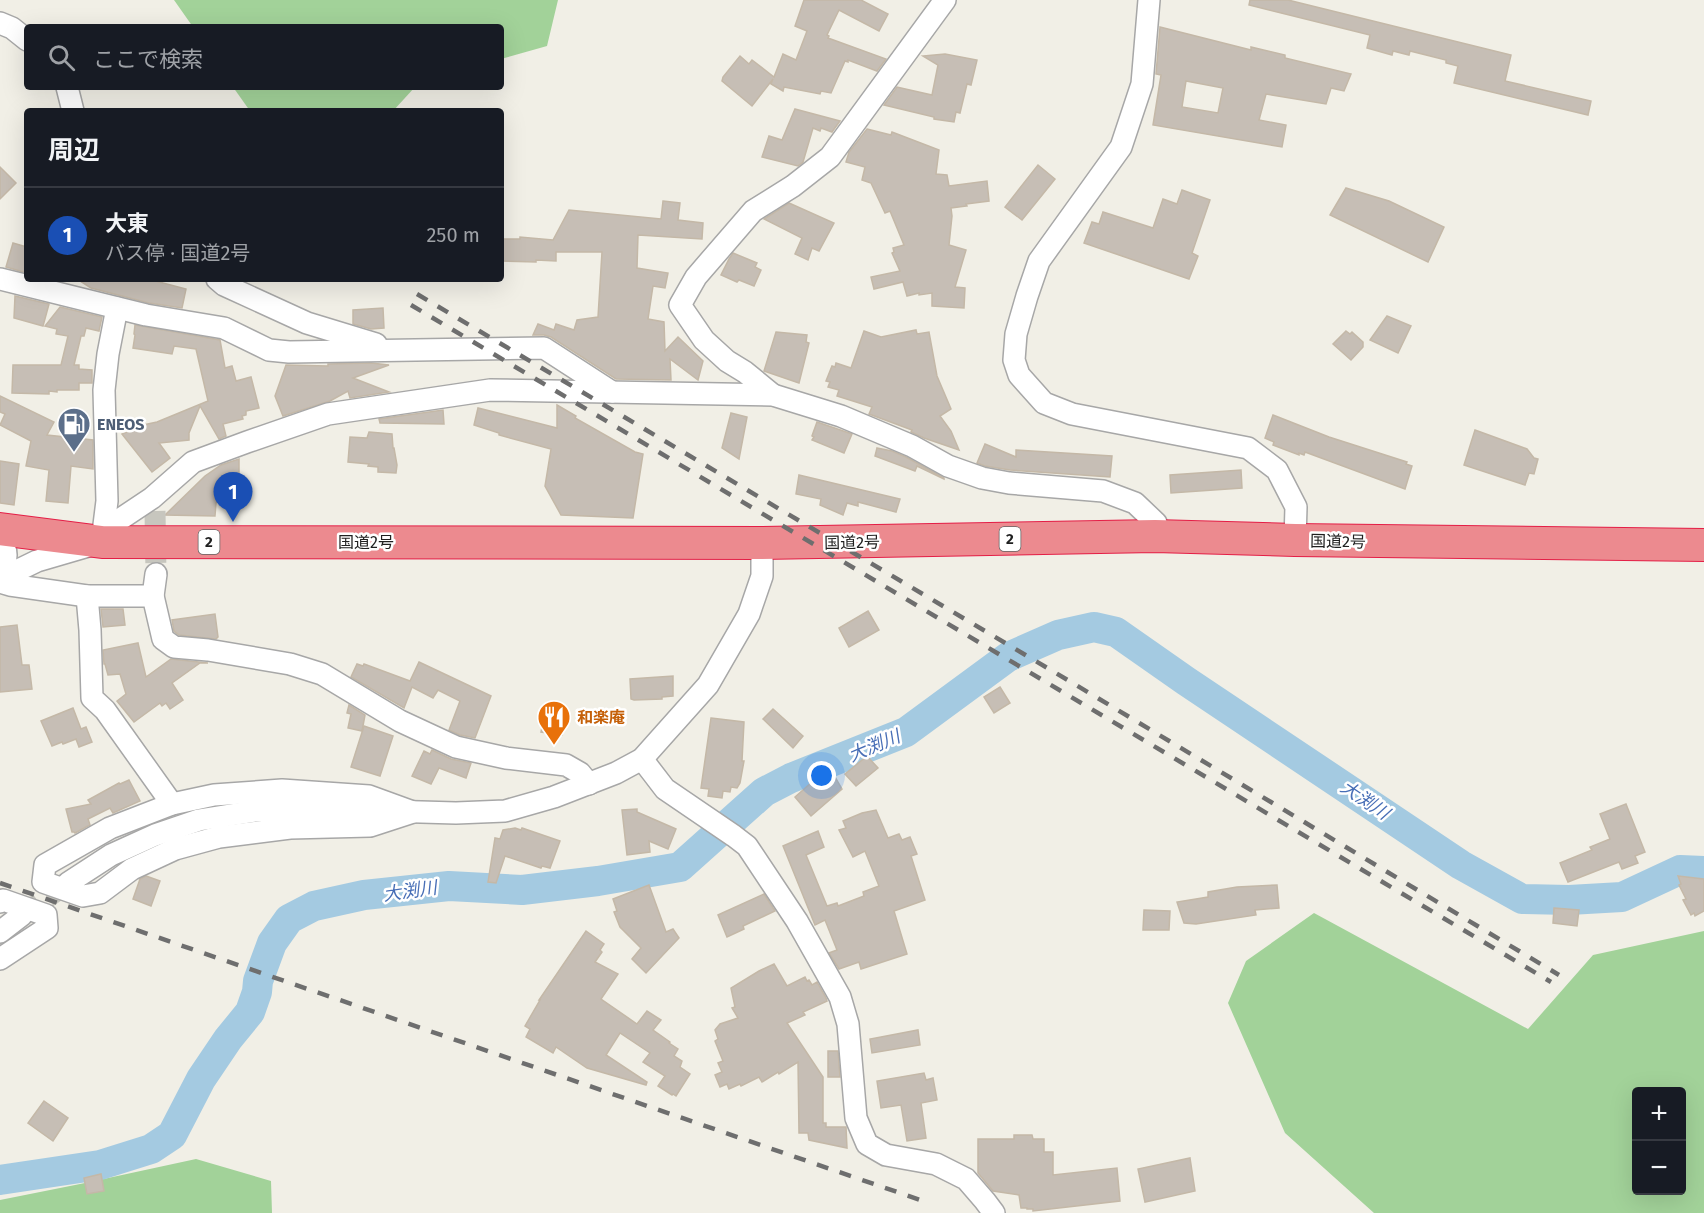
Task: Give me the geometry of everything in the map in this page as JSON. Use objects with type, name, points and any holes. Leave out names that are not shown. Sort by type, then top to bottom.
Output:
[{"type":"highway","name":"国道2号","points":[[0,529],[102,542],[762,543],[1155,536],[1704,545]]},
{"type":"street","points":[[773,395],[745,372],[727,361],[704,340],[680,305],[696,277],[753,211],[793,186],[830,157],[945,0]]},
{"type":"street","points":[[1149,0],[1142,84],[1121,147],[1039,261],[1016,334],[1014,360],[1019,375],[1044,403],[1072,414],[1248,448],[1277,470],[1296,507],[1295,540]]},
{"type":"street","points":[[0,23],[24,37]]},
{"type":"street","points":[[68,90],[72,108]]},
{"type":"street","points":[[0,279],[146,315],[224,328],[269,350],[289,352],[544,348],[612,392]]},
{"type":"street","points":[[220,282],[307,323],[397,350]]},
{"type":"street","points":[[102,542],[107,501],[104,390],[117,308]]},
{"type":"street","points":[[0,580],[37,561],[102,542],[119,520],[152,498],[193,462],[328,414],[490,390],[773,395],[841,416],[912,446],[948,466],[982,478],[1009,483],[1103,491],[1135,503],[1156,523],[1155,536]]},
{"type":"street","points":[[155,511],[198,471],[209,456]]},
{"type":"street","points":[[0,542],[6,548],[7,555],[0,574]]},
{"type":"street","points":[[68,883],[111,855],[155,835],[199,820],[255,811],[316,809],[456,813],[505,811],[554,797],[616,773],[642,759],[708,685],[749,614],[762,576],[762,543]]},
{"type":"street","points":[[156,574],[153,596],[163,639],[174,647],[208,650],[301,667],[322,674],[400,721],[456,747],[506,759],[566,765],[580,773],[589,784]]},
{"type":"street","points":[[0,580],[10,585],[87,596],[153,596]]},
{"type":"street","points":[[87,596],[92,698],[105,710],[172,804]]},
{"type":"street","points":[[642,759],[665,789],[747,846],[797,921],[840,998],[848,1024],[856,1118],[867,1144],[886,1155],[936,1164],[966,1179],[994,1213]]},
{"type":"street","points":[[282,790],[369,796],[413,812],[370,826],[290,828],[219,837],[175,849],[132,869],[100,892],[83,896],[43,882],[45,865],[110,828],[172,804],[214,795],[282,790]]},
{"type":"street","points":[[0,902],[3,900],[46,915],[47,928],[0,959]]},
{"type":"street","points":[[0,932],[22,915]]},
{"type":"green space","points":[[174,0],[558,0],[547,46],[504,58],[504,24],[191,24]]},
{"type":"green space","points":[[235,90],[412,90],[396,108],[248,108]]},
{"type":"green space","points":[[1314,913],[1528,1029],[1593,955],[1704,931],[1704,1213],[1374,1213],[1285,1133],[1228,1003],[1246,961]]},
{"type":"green space","points":[[196,1159],[271,1181],[272,1213],[0,1213],[0,1200]]},
{"type":"building","points":[[804,0],[861,0],[888,14],[879,31],[839,10],[827,35],[828,38],[886,59],[877,71],[848,60],[848,62],[845,61],[831,93],[821,91],[820,94],[784,87],[783,91],[771,84],[773,79],[752,106],[722,81],[723,77],[740,56],[749,64],[752,60],[774,77],[783,54],[796,60],[807,31],[795,26]]},
{"type":"building","points":[[1250,0],[1288,0],[1511,55],[1505,81],[1591,101],[1588,115],[1454,83],[1458,66],[1446,63],[1446,60],[1410,51],[1409,55],[1393,51],[1392,55],[1367,48],[1370,35],[1249,5]]},
{"type":"building","points":[[1160,27],[1251,50],[1251,47],[1285,55],[1285,58],[1351,74],[1344,91],[1331,88],[1326,104],[1266,94],[1259,120],[1286,125],[1282,147],[1153,125],[1161,75],[1156,74]],"holes":[[[1186,81],[1223,88],[1218,113],[1182,107]]]},
{"type":"building","points":[[945,54],[977,60],[971,85],[967,84],[960,113],[956,112],[954,122],[934,119],[934,117],[884,105],[897,87],[932,95],[938,65],[923,56]]},
{"type":"building","points":[[795,109],[840,121],[832,132],[813,128],[803,162],[798,166],[762,157],[769,136],[782,140]]},
{"type":"building","points":[[867,129],[891,135],[892,132],[939,150],[936,174],[947,175],[949,186],[987,181],[989,201],[951,208],[949,245],[966,250],[955,287],[965,288],[964,308],[932,306],[932,293],[907,296],[903,282],[874,289],[871,277],[900,271],[892,253],[893,248],[904,245],[890,211],[885,213],[871,183],[862,180],[865,167],[846,162],[849,152]]},
{"type":"building","points":[[1038,165],[1055,179],[1022,220],[1005,207]]},
{"type":"building","points":[[0,167],[16,183],[0,199]]},
{"type":"building","points":[[1346,188],[1389,201],[1444,227],[1428,262],[1330,215]]},
{"type":"building","points":[[1182,190],[1210,200],[1192,253],[1198,256],[1189,279],[1084,243],[1092,222],[1099,224],[1103,212],[1153,228],[1163,199],[1177,204]]},
{"type":"building","points":[[663,201],[680,203],[678,220],[703,223],[702,239],[638,235],[637,268],[668,273],[665,288],[653,286],[648,319],[664,322],[665,351],[678,337],[703,361],[698,380],[670,359],[671,380],[616,379],[551,337],[533,335],[538,324],[554,330],[556,324],[574,330],[577,320],[598,317],[602,252],[556,252],[556,261],[504,261],[504,239],[520,239],[520,237],[553,240],[569,210],[661,219]]},
{"type":"building","points":[[789,203],[834,223],[819,251],[812,248],[808,260],[795,254],[802,238],[764,219]]},
{"type":"building","points":[[13,243],[24,246],[24,272],[6,267]]},
{"type":"building","points":[[733,253],[757,263],[755,267],[761,270],[754,286],[721,275]]},
{"type":"building","points":[[82,282],[159,282],[186,289],[182,308],[149,303],[91,288]]},
{"type":"building","points":[[15,296],[49,304],[43,326],[14,318]]},
{"type":"building","points":[[60,307],[102,317],[99,331],[86,328],[84,336],[81,336],[74,365],[79,365],[79,369],[92,370],[92,383],[79,383],[79,390],[49,391],[49,394],[12,393],[13,365],[61,365],[68,336],[56,334],[57,329],[45,326]]},
{"type":"building","points":[[383,308],[384,328],[371,329],[353,324],[353,310]]},
{"type":"building","points":[[1387,316],[1411,326],[1398,353],[1370,340]]},
{"type":"building","points":[[135,325],[220,340],[225,368],[232,366],[236,381],[251,377],[259,408],[246,411],[246,415],[242,416],[243,419],[223,424],[226,436],[219,439],[200,406],[189,433],[189,440],[159,443],[170,458],[152,472],[122,434],[208,401],[196,349],[174,346],[172,354],[133,348]]},
{"type":"building","points":[[916,330],[917,334],[929,332],[937,376],[951,409],[940,416],[951,431],[959,450],[924,438],[911,432],[912,430],[869,414],[872,407],[837,396],[839,390],[828,387],[830,382],[826,381],[832,366],[835,367],[836,363],[851,368],[864,331],[881,337]]},
{"type":"building","points":[[1346,331],[1350,334],[1352,332],[1363,342],[1363,347],[1351,360],[1333,344]]},
{"type":"building","points":[[776,332],[807,335],[806,342],[809,343],[799,383],[764,371]]},
{"type":"building","points":[[328,364],[389,365],[353,378],[389,392],[350,398],[348,391],[330,401],[283,416],[275,396],[286,365],[328,366]]},
{"type":"building","points":[[0,396],[54,422],[47,435],[93,440],[93,469],[71,466],[68,503],[46,501],[49,470],[26,466],[31,441],[0,425],[5,414],[0,412]]},
{"type":"building","points":[[557,405],[576,416],[575,418],[635,452],[643,454],[633,518],[561,515],[545,486],[551,449],[499,435],[499,433],[474,425],[478,408],[557,428]]},
{"type":"building","points":[[443,410],[444,424],[380,423],[379,419]]},
{"type":"building","points":[[731,413],[747,417],[739,459],[722,448]]},
{"type":"building","points":[[1273,415],[1329,437],[1407,462],[1406,464],[1412,466],[1405,489],[1305,452],[1304,455],[1299,453],[1299,455],[1273,445],[1274,442],[1265,438]]},
{"type":"building","points":[[817,422],[852,434],[844,453],[812,440]]},
{"type":"building","points":[[1475,430],[1527,449],[1534,458],[1538,459],[1534,474],[1529,473],[1525,485],[1464,465]]},
{"type":"building","points":[[369,432],[392,434],[397,465],[396,473],[378,472],[378,467],[368,466],[369,464],[348,462],[350,437],[367,438]]},
{"type":"building","points":[[985,444],[1016,457],[1016,450],[1112,456],[1110,477],[985,466],[977,463]]},
{"type":"building","points":[[877,448],[906,457],[944,479],[917,466],[915,471],[875,456]]},
{"type":"building","points":[[239,459],[239,493],[235,494],[234,489],[216,503],[215,516],[165,515],[205,476],[221,465]]},
{"type":"building","points":[[0,461],[19,464],[14,505],[0,503]]},
{"type":"building","points":[[1241,470],[1242,488],[1171,493],[1170,475]]},
{"type":"building","points":[[799,475],[900,499],[896,512],[858,502],[858,506],[847,503],[843,515],[820,505],[821,499],[796,494]]},
{"type":"building","points":[[101,609],[123,609],[125,625],[103,627]]},
{"type":"building","points":[[868,611],[879,630],[849,647],[839,628]]},
{"type":"building","points":[[215,614],[218,637],[216,639],[179,635],[174,631],[172,620]]},
{"type":"building","points":[[17,625],[22,665],[29,665],[32,689],[0,692],[0,627]]},
{"type":"building","points":[[138,643],[146,677],[171,659],[208,663],[200,663],[172,683],[183,700],[170,709],[166,703],[162,706],[160,703],[134,722],[117,701],[126,694],[120,674],[108,675],[103,650]]},
{"type":"building","points":[[419,662],[491,696],[475,738],[449,730],[460,701],[438,690],[433,698],[412,687],[404,708],[351,677],[357,664],[363,666],[364,664],[410,681]]},
{"type":"building","points":[[673,676],[673,696],[662,697],[662,699],[631,699],[630,679]]},
{"type":"building","points":[[1000,687],[1010,703],[994,713],[984,697]]},
{"type":"building","points":[[349,705],[365,715],[362,731],[348,728],[351,714],[347,713]]},
{"type":"building","points":[[546,707],[563,710],[562,735],[541,732]]},
{"type":"building","points":[[73,708],[81,729],[86,727],[92,742],[79,747],[76,739],[52,746],[41,721]]},
{"type":"building","points":[[773,709],[803,736],[793,748],[763,719]]},
{"type":"building","points":[[711,718],[744,722],[742,761],[744,761],[740,783],[737,788],[731,787],[730,792],[723,791],[722,798],[708,796],[709,789],[701,788]]},
{"type":"building","points":[[364,726],[393,736],[380,776],[351,767]]},
{"type":"building","points":[[432,750],[451,759],[471,763],[466,778],[439,768],[431,784],[412,776],[424,751],[430,754]]},
{"type":"building","points":[[867,756],[878,768],[856,786],[845,774]]},
{"type":"building","points":[[831,770],[842,789],[811,816],[795,797],[819,776]]},
{"type":"building","points":[[129,780],[140,801],[113,813],[110,808],[88,819],[90,825],[75,833],[72,832],[66,809],[91,804],[88,800]]},
{"type":"building","points":[[1626,804],[1645,852],[1635,856],[1638,863],[1622,869],[1619,862],[1568,882],[1560,863],[1592,850],[1590,847],[1610,839],[1600,814]]},
{"type":"building","points":[[637,809],[637,812],[676,829],[668,849],[649,841],[650,852],[627,855],[622,810]]},
{"type":"building","points":[[876,810],[888,838],[899,834],[902,840],[910,837],[917,854],[911,856],[925,900],[894,911],[907,954],[861,969],[859,962],[839,969],[829,953],[837,950],[825,920],[815,925],[783,846],[818,831],[824,847],[806,855],[827,906],[837,903],[838,906],[864,896],[863,892],[879,886],[865,851],[853,857],[839,830],[846,828],[843,821]]},
{"type":"building","points":[[515,828],[521,830],[522,828],[560,841],[550,868],[542,866],[541,868],[505,856],[496,883],[488,882],[495,838],[500,839],[503,830]]},
{"type":"building","points":[[146,876],[160,881],[151,906],[133,899],[140,879]]},
{"type":"building","points":[[1678,876],[1704,879],[1704,911],[1695,916],[1694,913],[1691,915],[1683,900],[1686,899],[1679,885],[1681,884]]},
{"type":"building","points":[[649,885],[666,932],[673,929],[679,938],[646,973],[632,959],[641,948],[620,927],[614,912],[617,911],[613,899]]},
{"type":"building","points":[[1277,885],[1279,908],[1255,910],[1256,915],[1196,924],[1184,923],[1177,902],[1208,897],[1208,892],[1237,887]]},
{"type":"building","points":[[764,894],[775,911],[743,926],[744,929],[727,937],[718,915]]},
{"type":"building","points":[[1554,908],[1579,910],[1577,926],[1553,923]]},
{"type":"building","points":[[1144,910],[1170,911],[1169,930],[1143,930]]},
{"type":"building","points":[[586,931],[604,944],[595,962],[618,974],[601,999],[637,1024],[647,1011],[661,1020],[653,1030],[678,1049],[674,1056],[682,1061],[680,1067],[690,1074],[676,1096],[658,1086],[665,1076],[643,1062],[650,1053],[620,1033],[606,1055],[647,1082],[646,1085],[587,1068],[556,1047],[553,1053],[526,1037],[530,1029],[525,1026],[539,1000]]},
{"type":"building","points":[[774,964],[787,986],[805,977],[812,985],[817,982],[826,998],[827,1001],[803,1012],[805,1015],[787,1023],[823,1077],[823,1123],[826,1123],[826,1127],[846,1127],[847,1148],[809,1140],[808,1133],[799,1133],[798,1062],[762,1082],[759,1077],[729,1089],[727,1084],[720,1087],[715,1075],[722,1072],[718,1063],[723,1061],[715,1041],[718,1039],[715,1030],[720,1024],[738,1018],[732,1008],[735,1007],[731,988]]},
{"type":"building","points":[[918,1030],[920,1045],[872,1053],[870,1039]]},
{"type":"building","points":[[828,1051],[838,1051],[840,1077],[828,1077]]},
{"type":"building","points":[[924,1073],[926,1080],[933,1078],[937,1100],[921,1103],[926,1138],[907,1141],[901,1105],[881,1108],[877,1081]]},
{"type":"building","points":[[44,1101],[68,1118],[53,1141],[28,1123]]},
{"type":"building","points":[[1014,1135],[1032,1135],[1033,1139],[1044,1139],[1044,1152],[1053,1152],[1053,1175],[1117,1168],[1120,1201],[1033,1211],[1033,1209],[1021,1208],[1019,1195],[993,1191],[978,1173],[978,1139],[1014,1139]]},
{"type":"building","points":[[1190,1158],[1195,1191],[1145,1202],[1138,1169]]},
{"type":"building","points":[[101,1174],[104,1191],[87,1194],[84,1178]]},
{"type":"waterway","name":"大渕川","points":[[0,1180],[100,1165],[151,1149],[172,1135],[201,1079],[228,1039],[250,1012],[272,943],[289,919],[314,906],[364,895],[449,886],[522,890],[598,881],[680,867],[764,792],[791,778],[906,732],[1008,657],[1058,635],[1094,627],[1116,632],[1461,865],[1522,899],[1569,900],[1622,897],[1680,870],[1704,871]]},
{"type":"tunnel","points":[[155,511],[156,574]]},
{"type":"tunnel","points":[[22,915],[68,883]]},
{"type":"railway","points":[[417,294],[1559,975]]},
{"type":"railway","points":[[411,305],[1551,982]]},
{"type":"railway","points":[[0,883],[929,1203]]},
{"type":"place","name":"ENEOS","points":[[74,453]]},
{"type":"place","name":"大東","points":[[233,522]]},
{"type":"place","name":"和楽庵","points":[[554,746]]}]
